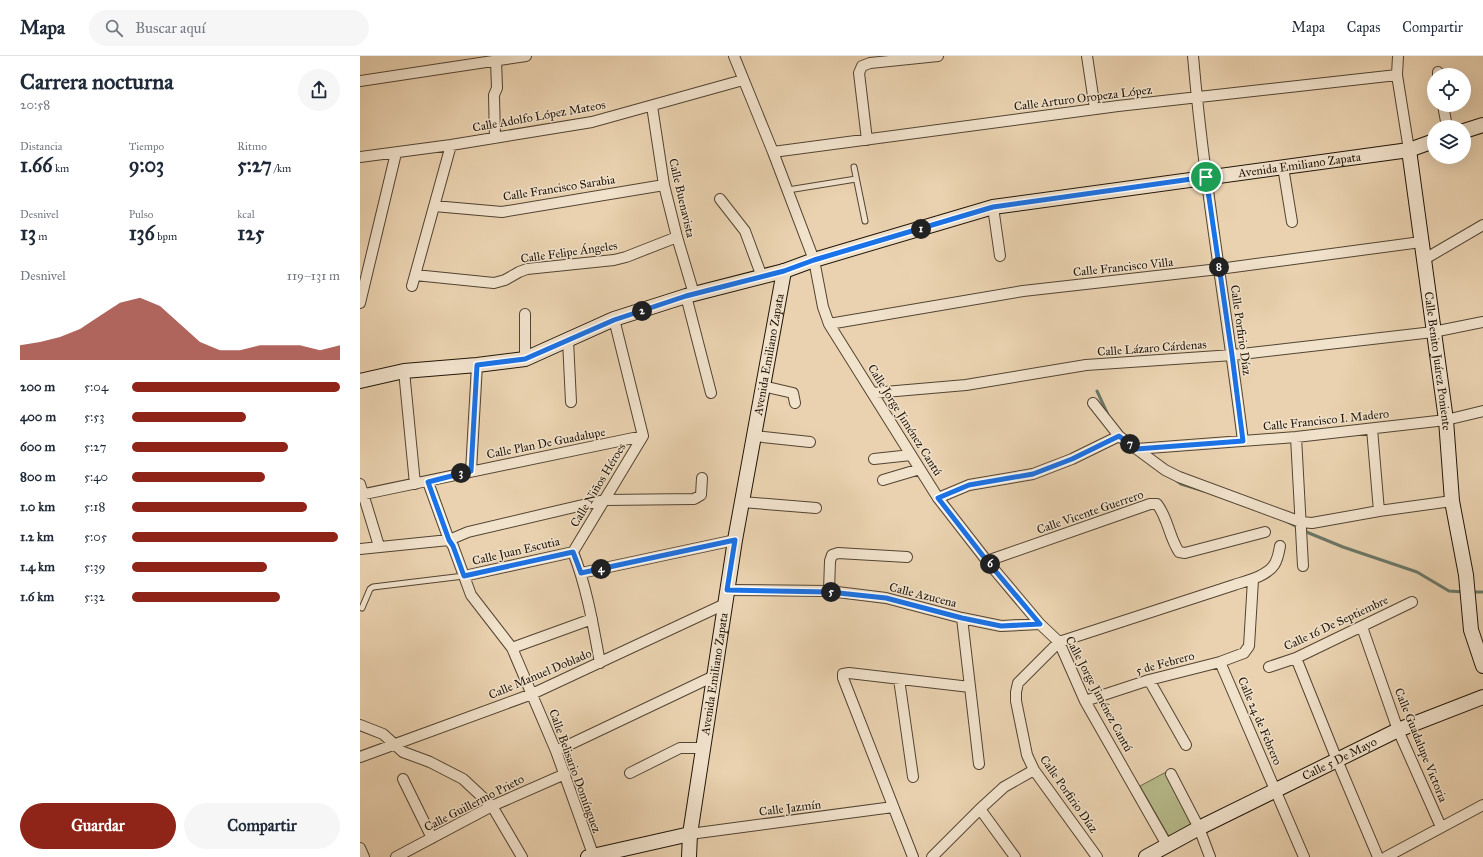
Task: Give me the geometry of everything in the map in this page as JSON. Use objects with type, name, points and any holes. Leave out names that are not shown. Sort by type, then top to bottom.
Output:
[{"type":"street","points":[[360,81],[526,56]]},
{"type":"street","name":"Calle Jorge Jiménez Cantú","points":[[734,56],[774,152],[814,260],[823,307],[829,324],[938,498],[987,561],[1040,624],[1059,642],[1085,701],[1167,845]]},
{"type":"street","points":[[867,140],[859,73],[862,66],[870,63],[938,56]]},
{"type":"street","points":[[1087,56],[1095,109]]},
{"type":"street","name":"Calle Porfirio Díaz","points":[[1193,56],[1196,96],[1206,177],[1243,441]]},
{"type":"street","name":"Calle Benito Juárez Poniente","points":[[1398,56],[1397,75],[1409,150],[1446,420],[1452,501],[1466,575],[1471,630],[1482,659]]},
{"type":"street","points":[[495,138],[494,95],[497,88],[496,60]]},
{"type":"street","name":"Calle Arturo Oropeza López","points":[[774,152],[1196,96],[1397,75]]},
{"type":"street","name":"Calle Adolfo López Mateos","points":[[360,157],[451,145],[592,122],[743,80]]},
{"type":"street","name":"Calle Buenavista","points":[[652,106],[664,185],[677,237],[711,393]]},
{"type":"street","points":[[1471,129],[1483,125]]},
{"type":"street","name":"Avenida Emiliano Zapata","points":[[689,857],[690,834],[735,540],[784,271],[814,260],[993,207],[1409,150],[1427,144]]},
{"type":"street","points":[[412,286],[451,145]]},
{"type":"street","points":[[360,303],[396,153]]},
{"type":"street","points":[[1284,167],[1292,222]]},
{"type":"street","name":"Calle Francisco Sarabia","points":[[434,206],[502,212],[664,185]]},
{"type":"street","points":[[720,199],[745,231],[762,276]]},
{"type":"street","points":[[993,207],[1000,256]]},
{"type":"street","points":[[1424,260],[1483,225]]},
{"type":"street","name":"Calle Felipe Ángeles","points":[[415,275],[494,283],[505,280],[527,269],[614,260],[626,257],[677,237]]},
{"type":"street","name":"Calle Francisco Villa","points":[[829,324],[1023,291],[1219,269],[1421,242]]},
{"type":"street","points":[[360,381],[404,371],[477,365],[525,359],[614,320],[690,295],[784,271]]},
{"type":"street","points":[[525,314],[525,359]]},
{"type":"street","points":[[614,320],[643,436]]},
{"type":"street","name":"Calle Lázaro Cárdenas","points":[[873,393],[966,384],[1086,365],[1232,355],[1433,332],[1483,322]]},
{"type":"street","points":[[568,340],[571,402]]},
{"type":"street","points":[[471,471],[477,365]]},
{"type":"street","points":[[404,371],[415,484]]},
{"type":"street","points":[[763,386],[792,392],[794,396],[794,403]]},
{"type":"street","points":[[1093,403],[1117,437],[1165,470],[1179,477],[1302,522],[1312,523],[1378,511],[1452,501]]},
{"type":"street","points":[[1446,420],[1483,411]]},
{"type":"street","name":"Calle Francisco I. Madero","points":[[1136,449],[1296,437],[1446,420]]},
{"type":"street","points":[[1372,429],[1378,511]]},
{"type":"street","name":"Calle Plan De Guadalupe","points":[[362,494],[428,482],[471,471],[643,436]]},
{"type":"street","name":"Calle Niños Héroes","points":[[573,552],[643,436]]},
{"type":"street","points":[[754,436],[810,442]]},
{"type":"street","points":[[938,498],[969,485],[1033,474],[1072,459],[1117,437]]},
{"type":"street","points":[[1296,437],[1302,522],[1303,566]]},
{"type":"street","points":[[874,459],[911,454]]},
{"type":"street","points":[[883,480],[920,469]]},
{"type":"street","points":[[360,549],[449,540],[468,532],[604,500],[697,498],[701,495],[702,478]]},
{"type":"street","name":"Calle Belisario Domínguez","points":[[428,482],[471,596],[512,648],[556,751],[591,856]]},
{"type":"street","points":[[360,484],[379,546]]},
{"type":"street","points":[[742,502],[816,508]]},
{"type":"street","name":"Calle Vicente Guerrero","points":[[987,561],[1150,504],[1157,504],[1162,510],[1175,546],[1179,552],[1185,552],[1266,532]]},
{"type":"street","points":[[581,573],[735,540]]},
{"type":"street","points":[[1059,642],[1226,587],[1253,580],[1273,567],[1280,546]]},
{"type":"street","points":[[573,552],[581,573],[592,619],[600,663]]},
{"type":"street","name":"Calle Juan Escutia","points":[[464,576],[573,552]]},
{"type":"street","points":[[829,592],[830,561],[832,555],[838,553],[907,556]]},
{"type":"street","name":"5 de Febrero","points":[[1085,701],[1149,680],[1220,662],[1244,653],[1249,646],[1253,580]]},
{"type":"street","name":"Calle Azucena","points":[[726,597],[829,592],[886,598],[962,618],[1001,626],[1040,624]]},
{"type":"street","name":"Calle Manuel Doblado","points":[[360,757],[532,694],[600,663],[726,597]]},
{"type":"street","name":"Calle 16 De Septiembre","points":[[1270,667],[1296,658],[1412,602]]},
{"type":"street","points":[[962,618],[979,764]]},
{"type":"street","points":[[512,648],[592,619]]},
{"type":"street","name":"Calle Guadalupe Victoria","points":[[1362,627],[1398,730],[1441,827]]},
{"type":"street","name":"Calle Porfirio Díaz","points":[[1059,642],[1018,683],[1016,701],[1027,754],[1034,770],[1097,857]]},
{"type":"street","points":[[1296,658],[1378,857]]},
{"type":"street","name":"Calle 24 de Febrero","points":[[1220,662],[1304,857]]},
{"type":"street","points":[[913,857],[843,678],[843,674],[848,673],[970,687]]},
{"type":"street","points":[[556,751],[714,676]]},
{"type":"street","points":[[898,679],[913,777]]},
{"type":"street","points":[[1149,680],[1186,745]]},
{"type":"street","name":"Calle 5 De Mayo","points":[[1148,856],[1199,828],[1398,730],[1483,697]]},
{"type":"street","points":[[360,725],[383,734],[402,752],[430,762],[463,779],[492,806],[522,857]]},
{"type":"street","points":[[630,773],[680,748],[703,748]]},
{"type":"street","points":[[932,857],[1004,787],[1034,770]]},
{"type":"street","name":"Calle Guillermo Prieto","points":[[396,857],[492,806],[564,774]]},
{"type":"street","points":[[1171,774],[1199,828],[1210,857]]},
{"type":"street","points":[[402,779],[432,838]]},
{"type":"street","points":[[1386,857],[1483,805]]},
{"type":"street","name":"Calle Jazmín","points":[[690,834],[893,807]]},
{"type":"street","points":[[980,809],[1015,857]]},
{"type":"street","points":[[591,856],[690,834]]},
{"type":"street","points":[[360,848],[364,857]]},
{"type":"lane","points":[[854,167],[865,221]]},
{"type":"lane","points":[[788,190],[856,179]]},
{"type":"lane","points":[[362,608],[369,591],[373,587],[464,576]]},
{"type":"green space","points":[[1168,771],[1193,827],[1171,840],[1140,786]]},
{"type":"waterway","points":[[1097,391],[1109,417]]},
{"type":"waterway","points":[[1176,480],[1181,484],[1204,491]]},
{"type":"waterway","points":[[1286,521],[1299,528]]},
{"type":"waterway","points":[[1304,531],[1343,547],[1417,572],[1449,591],[1464,592]]},
{"type":"waterway","points":[[1471,592],[1483,592]]},
{"type":"route","points":[[1206,177],[1243,441],[1136,449],[1119,436],[1072,459],[1033,474],[969,485],[938,498],[987,561],[1040,624],[1001,626],[962,618],[886,598],[829,592],[727,590],[735,540],[581,573],[573,552],[464,576],[428,482],[471,471],[477,365],[525,359],[614,320],[686,296],[784,271],[814,260],[993,207],[1206,177]]}]
